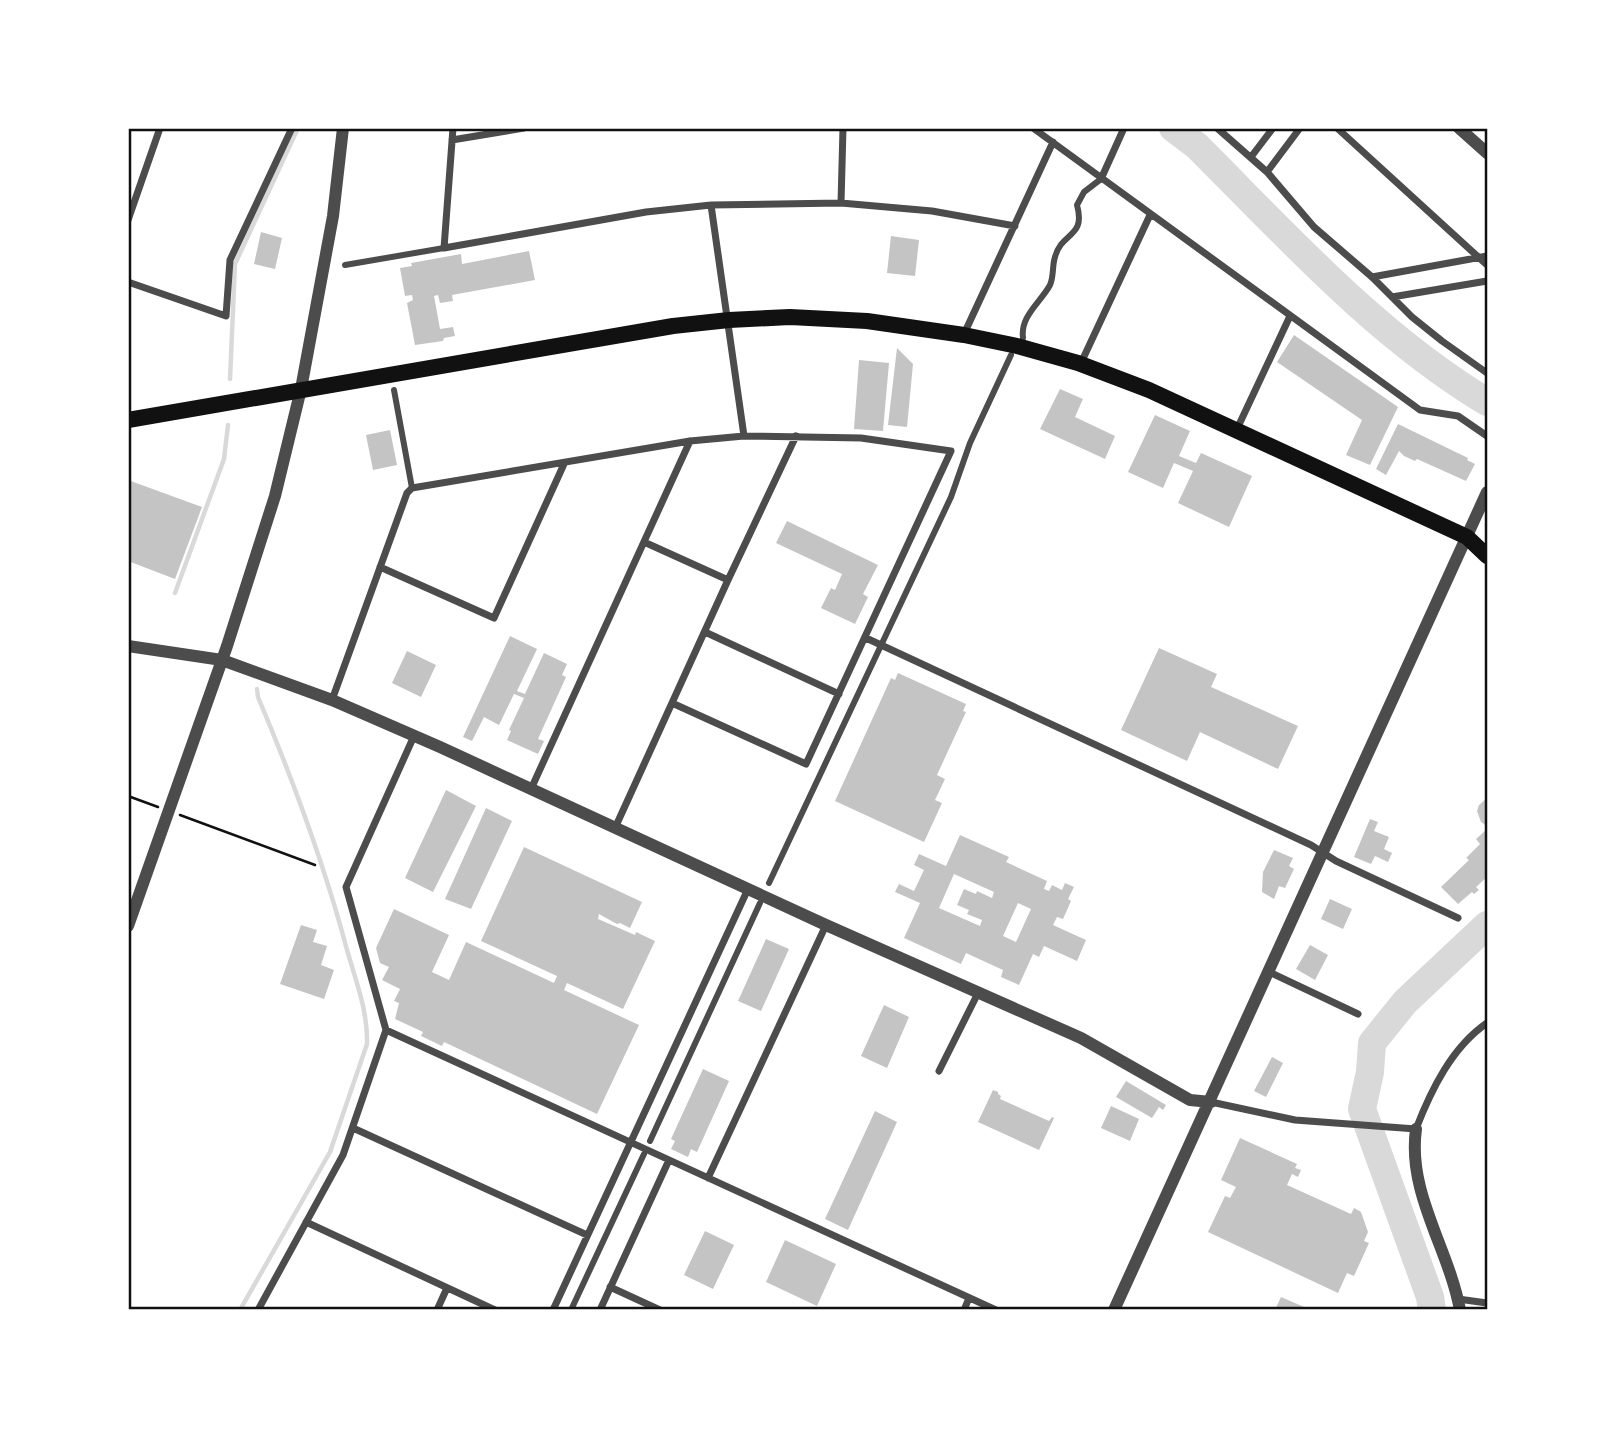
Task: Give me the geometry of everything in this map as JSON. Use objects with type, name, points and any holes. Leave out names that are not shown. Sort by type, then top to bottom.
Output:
[{"type":"main road","points":[[128,420],[673,326],[790,317],[867,321],[964,335],[1017,346],[1080,364],[1149,390],[1467,537],[1487,556]]},
{"type":"street","points":[[128,220],[160,128]]},
{"type":"street","points":[[128,282],[226,316],[230,260],[292,128]]},
{"type":"street","points":[[128,926],[222,660],[275,496],[301,389],[333,216],[343,128]]},
{"type":"street","points":[[444,248],[453,128]]},
{"type":"street","points":[[452,141],[524,128]]},
{"type":"street","points":[[841,203],[843,128]]},
{"type":"street","points":[[1033,128],[1420,410],[1458,416],[1487,436]]},
{"type":"street","points":[[1023,338],[1022,329],[1036,302],[1052,282],[1055,255],[1081,220],[1077,205],[1084,192],[1101,178],[1124,128]]},
{"type":"street","points":[[1217,128],[1266,172],[1314,227],[1442,341],[1487,373]]},
{"type":"street","points":[[1251,157],[1273,128]]},
{"type":"street","points":[[1266,172],[1300,128]]},
{"type":"street","points":[[1337,128],[1483,257],[1487,265]]},
{"type":"street","points":[[1459,128],[1487,153]]},
{"type":"street","points":[[964,335],[1052,142]]},
{"type":"street","points":[[345,265],[646,212],[711,205],[841,203],[932,211],[1015,226]]},
{"type":"street","points":[[711,205],[744,436]]},
{"type":"street","points":[[1080,364],[1150,215]]},
{"type":"street","points":[[1371,277],[1483,257]]},
{"type":"street","points":[[1392,297],[1487,281]]},
{"type":"street","points":[[1237,430],[1290,316]]},
{"type":"street","points":[[769,883],[951,497],[970,443],[1011,355]]},
{"type":"street","points":[[394,390],[412,488]]},
{"type":"street","points":[[332,700],[407,493],[412,488],[690,441],[744,436],[861,438],[951,451],[806,764],[672,703]]},
{"type":"street","points":[[615,828],[796,436]]},
{"type":"street","points":[[531,789],[690,441]]},
{"type":"street","points":[[380,566],[494,618],[564,464]]},
{"type":"street","points":[[1114,1310],[1487,492]]},
{"type":"street","points":[[644,542],[728,580]]},
{"type":"street","points":[[705,632],[839,694]]},
{"type":"street","points":[[866,638],[1458,918]]},
{"type":"street","points":[[128,646],[222,660],[332,700],[1081,1038],[1190,1100],[1210,1101],[1295,1120],[1416,1129]]},
{"type":"street","points":[[258,1310],[343,1155],[386,1030],[346,887],[414,736]]},
{"type":"street","points":[[553,1310],[748,889]]},
{"type":"street","points":[[650,1141],[760,903]]},
{"type":"street","points":[[708,1178],[826,925]]},
{"type":"street","points":[[1269,972],[1358,1014]]},
{"type":"street","points":[[939,1071],[978,993]]},
{"type":"street","points":[[1487,1023],[1466,1040],[1441,1077],[1416,1129],[1413,1151],[1416,1174],[1459,1304],[1487,1303]]},
{"type":"street","points":[[386,1030],[996,1310]]},
{"type":"street","points":[[353,1128],[587,1235]]},
{"type":"street","points":[[571,1310],[644,1154]]},
{"type":"street","points":[[600,1310],[669,1160]]},
{"type":"street","points":[[306,1223],[495,1310]]},
{"type":"street","points":[[610,1287],[660,1310]]},
{"type":"street","points":[[437,1310],[447,1288]]},
{"type":"street","points":[[964,1310],[970,1298]]},
{"type":"path","points":[[128,796],[315,865]]},
{"type":"building","points":[[261,232],[282,238],[275,269],[254,264]]},
{"type":"building","points":[[891,236],[919,240],[915,276],[887,273]]},
{"type":"building","points":[[529,251],[535,280],[452,295],[453,301],[440,303],[438,295],[434,296],[440,329],[453,327],[455,336],[444,338],[443,341],[415,345],[407,303],[413,300],[412,295],[405,296],[400,268],[412,266],[411,263],[461,254],[462,264]]},
{"type":"building","points":[[1294,335],[1398,407],[1370,465],[1346,455],[1362,420],[1277,362]]},
{"type":"building","points":[[897,348],[913,364],[907,427],[888,425]]},
{"type":"building","points":[[859,360],[889,363],[883,431],[854,429]]},
{"type":"building","points":[[1060,389],[1083,399],[1075,417],[1115,436],[1105,459],[1040,429]]},
{"type":"building","points":[[1155,415],[1190,431],[1179,456],[1196,463],[1201,453],[1252,476],[1229,527],[1178,503],[1193,471],[1174,463],[1163,488],[1128,472]]},
{"type":"building","points":[[1398,424],[1468,458],[1467,460],[1475,464],[1466,481],[1417,459],[1415,461],[1399,451],[1386,475],[1376,469]]},
{"type":"building","points":[[390,430],[397,465],[373,470],[366,435]]},
{"type":"building","points":[[128,480],[202,507],[175,579],[128,561]]},
{"type":"building","points":[[787,521],[878,565],[863,594],[868,597],[855,624],[821,608],[831,588],[835,590],[842,574],[776,543]]},
{"type":"building","points":[[510,636],[537,649],[517,691],[525,694],[544,653],[567,664],[562,675],[566,677],[538,739],[544,741],[538,754],[507,740],[524,698],[514,694],[499,725],[484,717],[472,741],[463,737]]},
{"type":"building","points":[[1159,648],[1217,674],[1211,687],[1298,726],[1278,769],[1200,732],[1187,761],[1121,730]]},
{"type":"building","points":[[407,651],[436,665],[421,697],[392,683]]},
{"type":"building","points":[[898,673],[966,704],[963,711],[966,712],[937,775],[945,779],[935,800],[942,803],[924,842],[835,801],[891,678],[895,680]]},
{"type":"building","points":[[446,790],[476,806],[433,892],[405,878]]},
{"type":"building","points":[[1487,798],[1487,826],[1481,822],[1477,811]]},
{"type":"building","points":[[486,808],[512,821],[471,909],[445,899]]},
{"type":"building","points":[[1370,819],[1378,822],[1374,831],[1389,837],[1384,849],[1392,853],[1388,862],[1375,856],[1371,864],[1354,857]]},
{"type":"building","points":[[1487,829],[1487,877],[1476,887],[1479,890],[1474,894],[1472,892],[1458,904],[1441,887],[1469,860],[1466,858],[1480,844],[1476,839]]},
{"type":"building","points":[[960,835],[1009,857],[1006,862],[1047,881],[1044,889],[1049,891],[1052,885],[1062,890],[1065,883],[1074,887],[1063,919],[1057,917],[1053,925],[1086,940],[1077,961],[1044,946],[1039,957],[1033,954],[1019,985],[1001,977],[1003,970],[966,953],[961,964],[904,938],[920,903],[895,892],[899,884],[914,891],[924,870],[914,865],[919,854],[946,866]],"holes":[[[954,874],[994,892],[992,898],[964,889],[957,905],[969,910],[967,914],[982,920],[980,926],[939,908]],[[1018,903],[1031,909],[1016,942],[1003,936]]]},
{"type":"building","points":[[524,847],[642,902],[630,928],[599,914],[598,919],[655,941],[623,1009],[567,983],[564,990],[639,1025],[597,1114],[444,1042],[442,1046],[421,1036],[423,1032],[395,1019],[399,1003],[394,1001],[400,989],[382,980],[389,967],[380,963],[376,948],[394,909],[449,935],[432,972],[449,980],[466,942],[554,983],[557,976],[481,941]]},
{"type":"building","points":[[1274,850],[1293,858],[1289,866],[1294,869],[1285,888],[1279,886],[1274,899],[1262,892],[1263,872]]},
{"type":"building","points":[[1330,899],[1352,909],[1343,929],[1321,919]]},
{"type":"building","points":[[301,925],[317,930],[313,942],[327,946],[321,965],[334,970],[324,999],[280,984]]},
{"type":"building","points":[[766,939],[789,949],[761,1011],[738,1001]]},
{"type":"building","points":[[1310,945],[1328,955],[1315,980],[1296,969]]},
{"type":"building","points":[[884,1005],[909,1017],[887,1068],[861,1056]]},
{"type":"building","points":[[1272,1057],[1283,1063],[1266,1097],[1254,1091]]},
{"type":"building","points":[[703,1069],[729,1081],[697,1152],[691,1149],[688,1157],[671,1149],[675,1141],[671,1139]]},
{"type":"building","points":[[1126,1081],[1166,1105],[1163,1110],[1159,1107],[1152,1118],[1116,1097]]},
{"type":"building","points":[[993,1090],[998,1092],[1000,1099],[1049,1121],[1054,1118],[1039,1150],[978,1122]]},
{"type":"building","points":[[1111,1106],[1139,1119],[1130,1141],[1101,1128]]},
{"type":"building","points":[[875,1111],[897,1122],[848,1230],[825,1219]]},
{"type":"building","points":[[1240,1138],[1297,1164],[1295,1168],[1301,1170],[1298,1177],[1292,1174],[1287,1185],[1351,1214],[1354,1208],[1361,1212],[1368,1232],[1364,1241],[1369,1243],[1354,1276],[1347,1273],[1338,1293],[1208,1232],[1225,1196],[1230,1198],[1236,1187],[1221,1180]]},
{"type":"building","points":[[705,1231],[734,1245],[713,1289],[684,1275]]},
{"type":"building","points":[[785,1240],[836,1264],[817,1306],[766,1282]]},
{"type":"building","points":[[1281,1297],[1311,1310],[1275,1310]]},
{"type":"waterway","points":[[230,379],[235,264],[298,128]]},
{"type":"waterway","points":[[1173,128],[1197,146],[1370,316],[1446,375],[1487,402]]},
{"type":"waterway","points":[[175,593],[224,459],[228,425]]},
{"type":"waterway","points":[[240,1310],[330,1152],[367,1044],[361,997],[328,885],[257,689]]},
{"type":"waterway","points":[[1432,1310],[1430,1297],[1362,1109],[1370,1072],[1372,1043],[1405,1002],[1487,925]]}]
